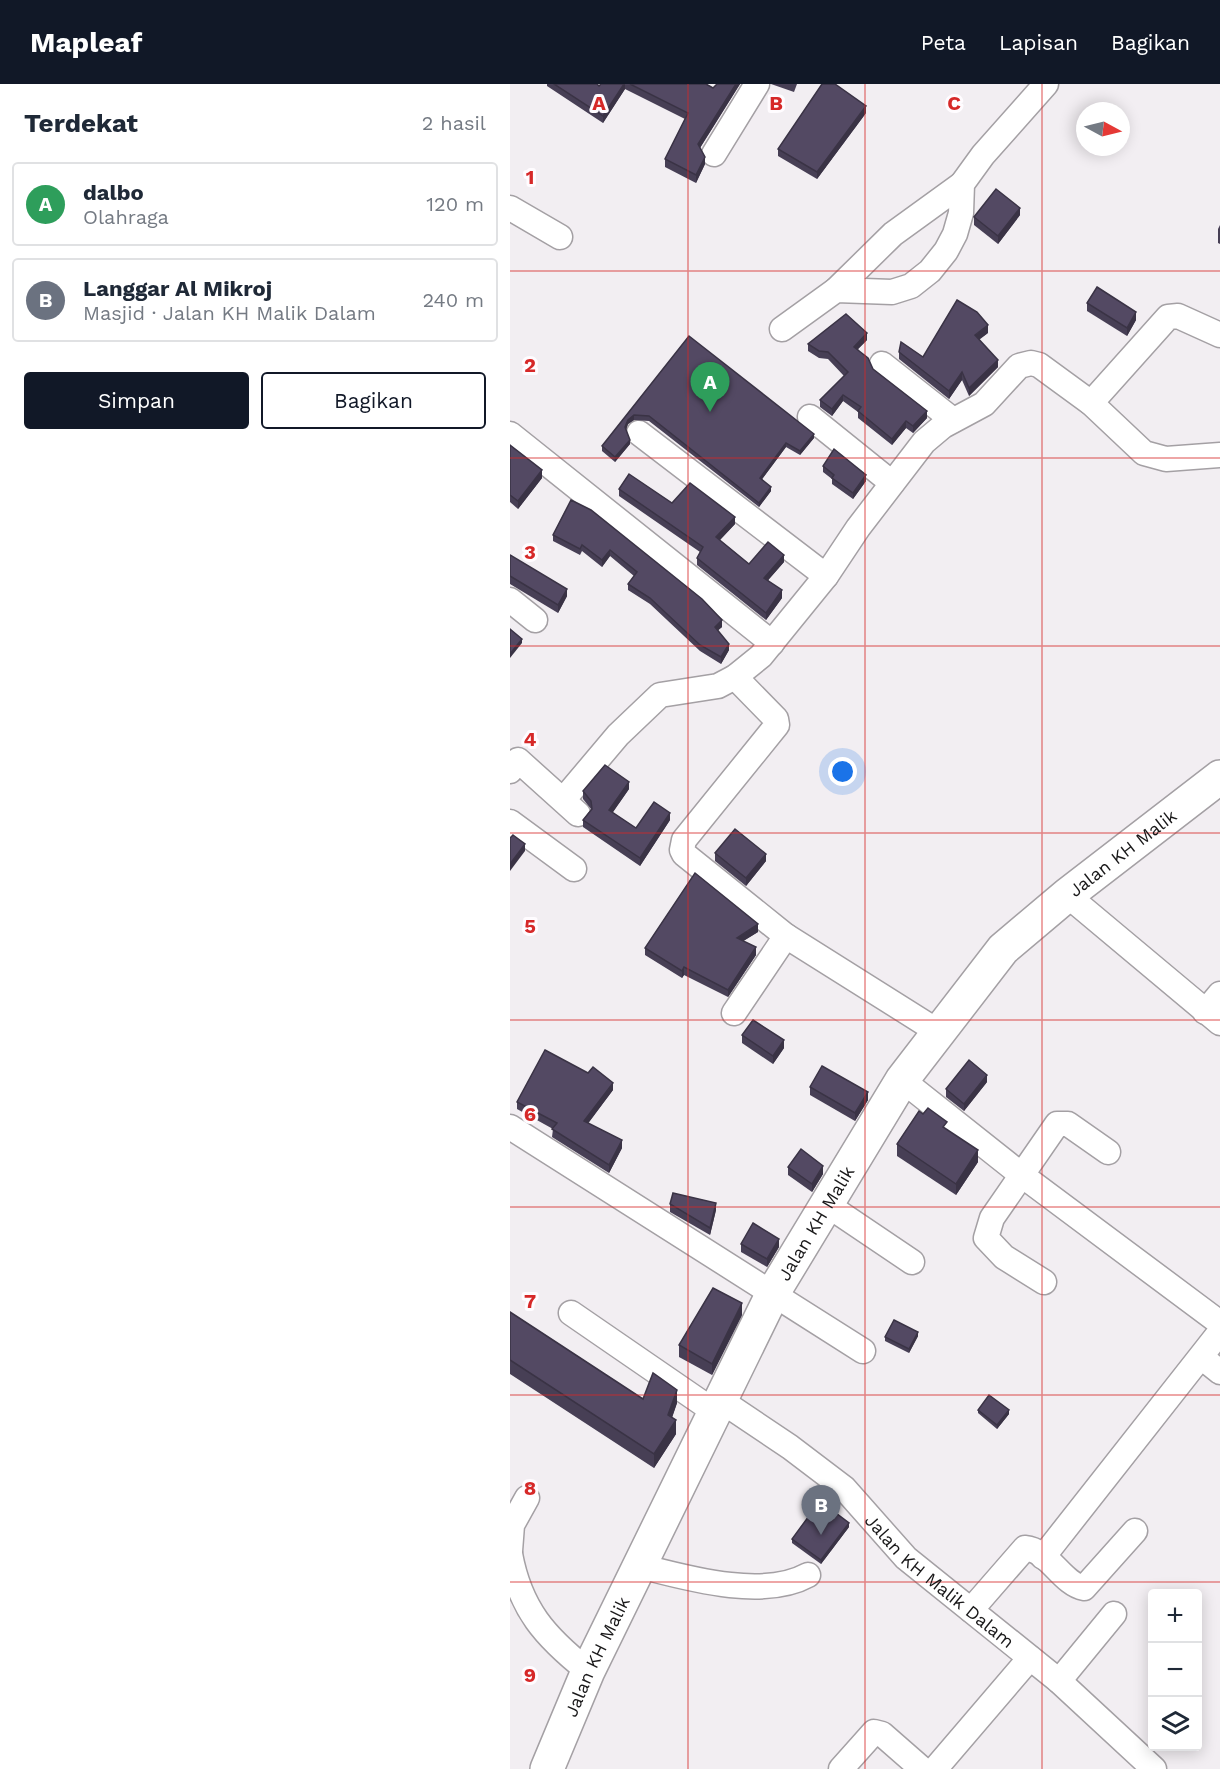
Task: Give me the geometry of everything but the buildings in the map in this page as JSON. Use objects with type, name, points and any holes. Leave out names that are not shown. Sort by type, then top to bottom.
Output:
[{"type":"street","points":[[714,154],[757,84]]},
{"type":"street","points":[[782,329],[836,290],[893,234],[962,184],[983,155],[1046,84]]},
{"type":"street","points":[[836,290],[892,292],[911,286],[930,271],[946,251],[954,234],[961,213],[962,184]]},
{"type":"street","points":[[510,208],[560,237]]},
{"type":"street","points":[[1091,403],[1168,317],[1178,316],[1220,335]]},
{"type":"street","points":[[510,771],[518,760],[571,807],[618,735],[660,696],[718,686],[735,677],[761,656],[772,643],[825,576],[924,442],[953,420],[984,404],[1024,363],[1038,365],[1091,403],[1144,453],[1166,459],[1220,455]]},
{"type":"street","points":[[882,364],[953,420]]},
{"type":"street","points":[[810,417],[892,483]]},
{"type":"street","points":[[639,433],[825,576]]},
{"type":"street","points":[[510,434],[772,643]]},
{"type":"street","points":[[510,600],[535,620]]},
{"type":"street","points":[[735,677],[776,719],[777,725],[684,840],[682,850],[688,860],[786,936],[937,1031]]},
{"type":"street","name":"Jalan KH Malik","points":[[547,1769],[588,1671],[773,1293],[902,1080],[937,1031],[1003,949],[1067,895],[1220,777]]},
{"type":"street","points":[[510,822],[574,869]]},
{"type":"street","points":[[1067,895],[1215,1010]]},
{"type":"street","points":[[734,1013],[786,936]]},
{"type":"street","points":[[902,1080],[1023,1176],[1220,1323]]},
{"type":"street","points":[[1044,1282],[1004,1257],[986,1238],[992,1218],[1053,1130],[1061,1123],[1068,1124],[1108,1152]]},
{"type":"street","points":[[510,1127],[863,1351]]},
{"type":"street","points":[[826,1204],[912,1262]]},
{"type":"street","name":"Jalan KH Malik Dalam","points":[[571,1313],[844,1488],[906,1557],[1059,1681],[1154,1769]]},
{"type":"street","points":[[1043,1557],[1220,1332]]},
{"type":"street","points":[[526,1498],[512,1525],[510,1552],[515,1583],[529,1610],[550,1639],[588,1671]]},
{"type":"street","points":[[970,1610],[1025,1548],[1032,1549],[1074,1583],[1084,1588],[1090,1585],[1135,1531]]},
{"type":"street","points":[[640,1566],[707,1584],[794,1582],[808,1575]]},
{"type":"street","points":[[1059,1681],[1114,1614]]},
{"type":"street","points":[[935,1769],[1030,1658]]},
{"type":"street","points":[[841,1769],[874,1732],[882,1734],[922,1769]]},
{"type":"place","name":"dalbo","points":[[710,412]]},
{"type":"place","name":"Langgar Al Mikroj","points":[[821,1535]]}]
